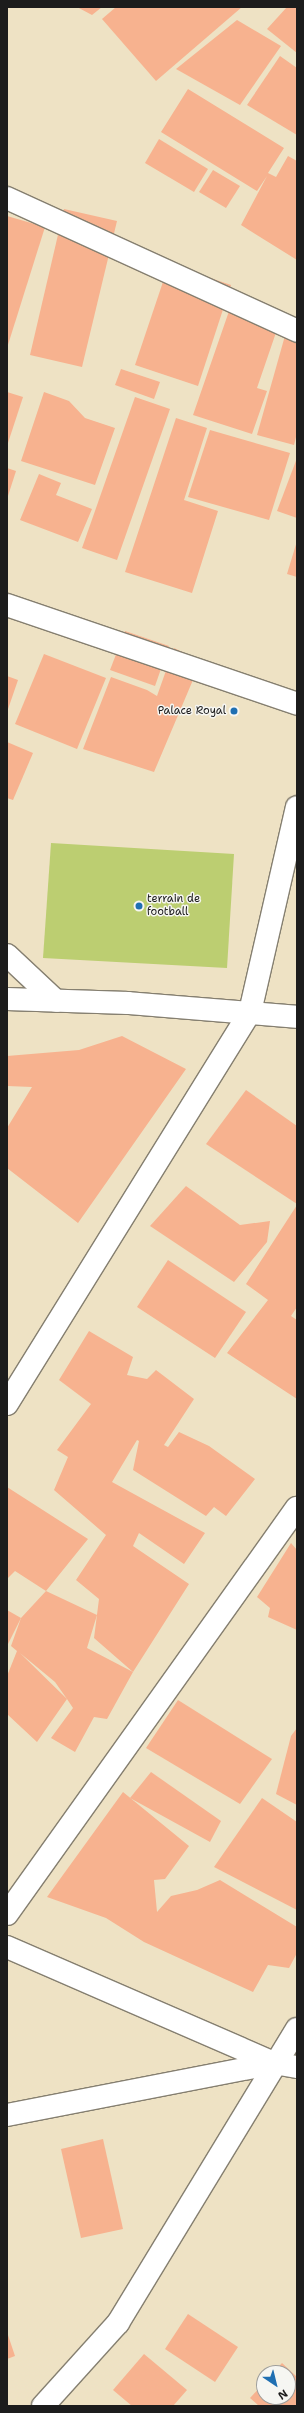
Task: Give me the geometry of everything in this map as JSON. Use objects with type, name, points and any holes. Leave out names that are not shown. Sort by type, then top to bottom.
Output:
[{"type":"street","points":[[7,198],[297,331]]},
{"type":"street","points":[[7,605],[297,704]]},
{"type":"street","points":[[7,1404],[250,1012],[297,807]]},
{"type":"street","points":[[7,955],[56,1001]]},
{"type":"street","points":[[7,999],[250,1012],[297,1017]]},
{"type":"street","points":[[7,1914],[297,1508]]},
{"type":"street","points":[[7,1947],[274,2063],[297,2067]]},
{"type":"street","points":[[43,2406],[118,2323],[274,2063],[297,2029]]},
{"type":"street","points":[[7,2115],[274,2063]]},
{"type":"green space","name":"terrain de football","points":[[51,843],[234,854],[227,968],[43,958]]},
{"type":"building","points":[[77,7],[102,7],[92,15]]},
{"type":"building","points":[[116,7],[242,7],[156,81],[102,19]]},
{"type":"building","points":[[287,7],[297,7],[297,53],[267,29]]},
{"type":"building","points":[[237,20],[281,46],[240,105],[176,69]]},
{"type":"building","points":[[280,56],[297,68],[297,135],[247,105]]},
{"type":"building","points":[[188,89],[284,148],[268,173],[276,177],[288,156],[297,161],[297,260],[241,225],[267,176],[257,191],[161,132]]},
{"type":"building","points":[[159,139],[208,169],[194,192],[145,163]]},
{"type":"building","points":[[213,170],[240,186],[226,208],[199,192]]},
{"type":"building","points":[[64,209],[117,221],[82,367],[30,355]]},
{"type":"building","points":[[7,216],[45,227],[7,348]]},
{"type":"building","points":[[169,264],[231,285],[198,386],[135,365]]},
{"type":"building","points":[[236,291],[282,315],[257,388],[267,391],[252,434],[193,415]]},
{"type":"building","points":[[288,325],[297,328],[297,433],[294,445],[257,435]]},
{"type":"building","points":[[121,369],[160,382],[154,399],[115,385]]},
{"type":"building","points":[[7,392],[23,397],[7,446]]},
{"type":"building","points":[[44,392],[69,401],[85,418],[115,428],[95,485],[21,461]]},
{"type":"building","points":[[135,397],[170,409],[117,560],[82,548]]},
{"type":"building","points":[[176,418],[207,428],[184,500],[218,511],[192,593],[125,572]]},
{"type":"building","points":[[210,430],[290,453],[269,520],[188,497]]},
{"type":"building","points":[[297,458],[297,518],[277,511]]},
{"type":"building","points":[[7,468],[16,471],[7,499]]},
{"type":"building","points":[[39,474],[61,483],[56,495],[92,509],[78,542],[20,520]]},
{"type":"building","points":[[297,541],[297,577],[287,574]]},
{"type":"building","points":[[125,631],[169,646],[155,686],[110,670]]},
{"type":"building","points":[[174,648],[201,661],[154,772],[83,749],[111,677],[147,690],[157,696]]},
{"type":"building","points":[[44,654],[106,678],[77,749],[15,724]]},
{"type":"building","points":[[7,676],[18,680],[7,712]]},
{"type":"building","points":[[7,742],[33,753],[13,800],[7,798]]},
{"type":"building","points":[[122,1036],[186,1069],[78,1223],[7,1168],[7,1128],[32,1087],[7,1086],[7,1056],[79,1050]]},
{"type":"building","points":[[246,1090],[297,1126],[297,1204],[206,1144]]},
{"type":"building","points":[[186,1186],[240,1225],[270,1221],[267,1242],[234,1282],[150,1226]]},
{"type":"building","points":[[297,1205],[297,1307],[291,1316],[297,1320],[297,1399],[227,1353],[268,1300],[246,1284]]},
{"type":"building","points":[[168,1260],[246,1312],[215,1358],[137,1307]]},
{"type":"building","points":[[89,1331],[133,1357],[127,1375],[147,1379],[156,1370],[194,1399],[164,1445],[168,1447],[179,1432],[209,1446],[255,1479],[226,1516],[214,1507],[206,1516],[133,1470],[139,1441],[137,1440],[112,1482],[205,1533],[184,1564],[139,1533],[133,1546],[189,1584],[133,1672],[94,1638],[99,1599],[76,1580],[106,1535],[54,1490],[68,1457],[57,1450],[91,1404],[59,1380]]},
{"type":"building","points":[[7,1487],[88,1539],[46,1591],[15,1571],[7,1579]]},
{"type":"building","points":[[291,1543],[297,1550],[297,1630],[268,1617],[270,1608],[257,1597]]},
{"type":"building","points":[[46,1591],[97,1615],[87,1648],[133,1672],[107,1719],[94,1717],[75,1752],[51,1738],[73,1708],[67,1699],[37,1742],[7,1714],[7,1676],[17,1651],[11,1646],[21,1618]],"holes":[[[20,1653],[55,1682],[67,1699]]]},
{"type":"building","points":[[7,1610],[21,1618],[7,1646]]},
{"type":"building","points":[[178,1700],[272,1759],[240,1804],[146,1748]]},
{"type":"building","points":[[297,1728],[297,1805],[276,1794],[291,1736]]},
{"type":"building","points":[[151,1772],[221,1821],[210,1842],[130,1798]]},
{"type":"building","points":[[123,1792],[189,1846],[165,1879],[154,1880],[157,1912],[171,1896],[197,1890],[220,1880],[297,1927],[297,1953],[289,1968],[268,1965],[253,1992],[144,1942],[106,1918],[47,1897]]},
{"type":"building","points":[[262,1798],[297,1822],[297,1910],[214,1867]]},
{"type":"building","points":[[103,2139],[123,2229],[81,2238],[61,2149]]},
{"type":"building","points":[[188,2314],[238,2347],[215,2382],[165,2349]]},
{"type":"building","points":[[7,2332],[15,2356],[7,2359]]},
{"type":"building","points":[[144,2354],[187,2390],[173,2406],[132,2406],[113,2390]]},
{"type":"building","points":[[296,2376],[297,2377],[297,2406],[258,2405],[296,2405]]},
{"type":"building","points":[[256,2392],[256,2403],[250,2398]]},
{"type":"place","name":"Palace Royal","points":[[234,711]]},
{"type":"place","name":"terrain de football","points":[[139,906]]}]
